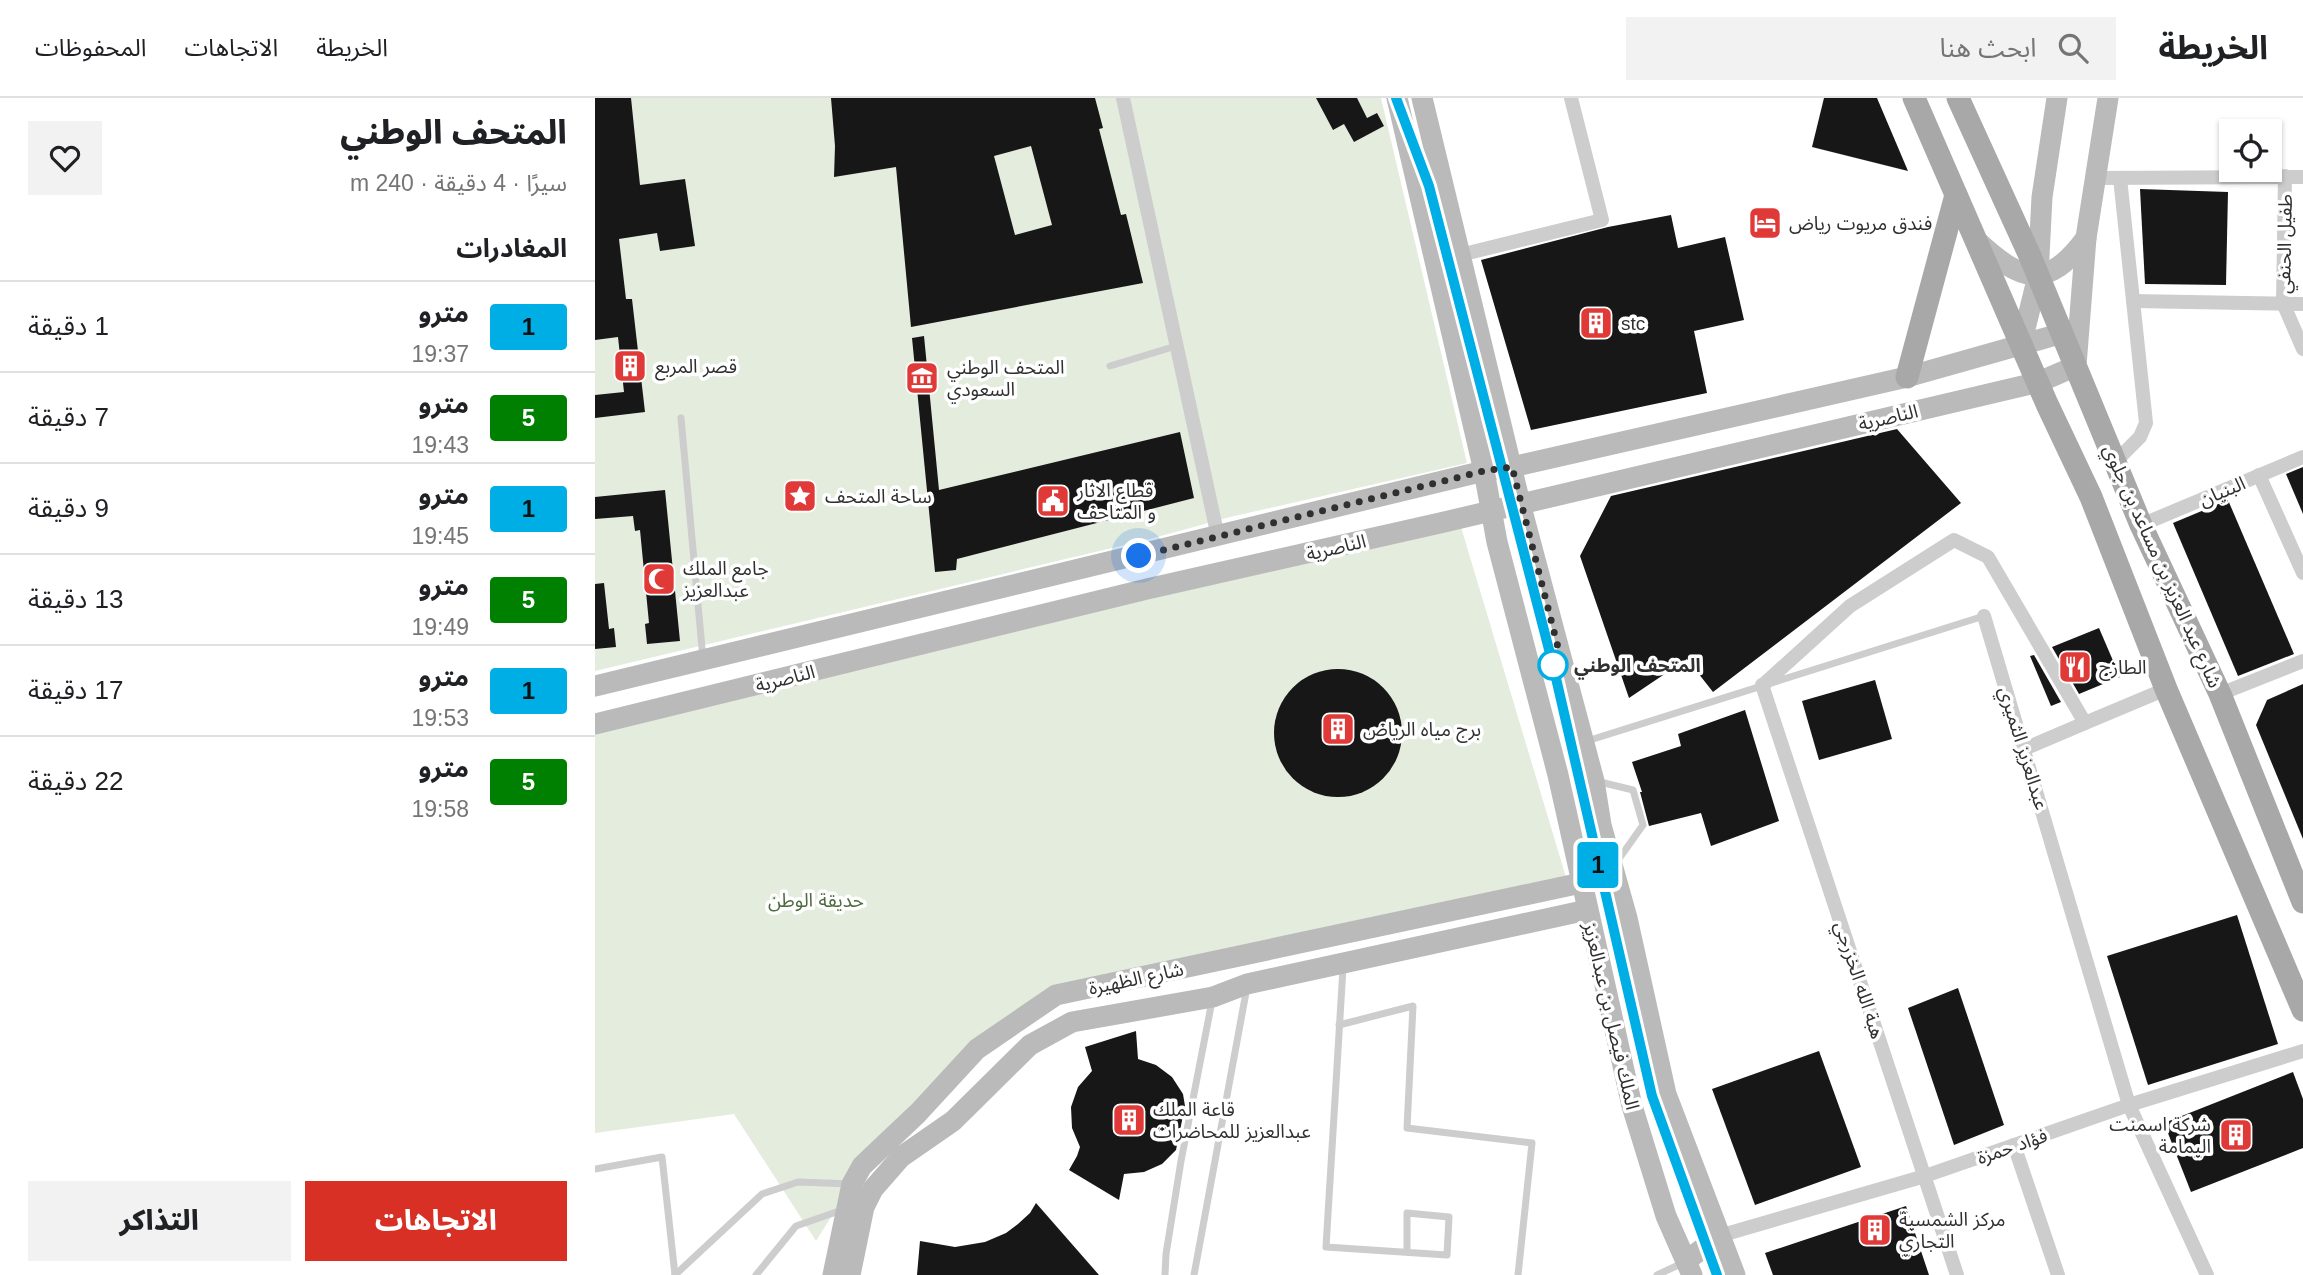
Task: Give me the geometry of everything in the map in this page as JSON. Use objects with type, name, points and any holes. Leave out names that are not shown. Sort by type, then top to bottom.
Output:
[{"type":"main road","name":"شارع عبد العزيز بن مساعد بن جلوي","points":[[1914,98],[2047,404],[2091,497],[2166,689],[2303,1010]]},
{"type":"main road","name":"شارع عبد العزيز بن مساعد بن جلوي","points":[[1958,98],[2063,333],[2141,525],[2220,694],[2303,902]]},
{"type":"main road","points":[[1907,377],[1956,195]]},
{"type":"main road","points":[[2091,497],[2090,487],[2098,472],[2119,472]]},
{"type":"street","points":[[1123,98],[1218,537]]},
{"type":"street","name":"الملك فيصل بن عبدالعزيز","points":[[1397,98],[1484,471],[1497,542],[1558,775],[1632,1106],[1666,1216],[1689,1268]]},
{"type":"street","name":"الملك فيصل بن عبدالعزيز","points":[[1422,98],[1520,503],[1594,781],[1601,825],[1614,866],[1666,1094],[1735,1275]]},
{"type":"street","points":[[1460,255],[1602,220],[1571,98]]},
{"type":"street","points":[[2021,345],[2038,276],[2042,197],[2057,98]]},
{"type":"street","points":[[2076,366],[2087,238],[2108,98]]},
{"type":"street","name":"طفيل الحنفي","points":[[2285,176],[2283,303],[2303,349]]},
{"type":"street","points":[[2095,178],[2303,177]]},
{"type":"street","points":[[2119,472],[2146,423],[2120,178]]},
{"type":"street","points":[[1976,240],[2013,270],[2038,276],[2054,271],[2067,261],[2087,238]]},
{"type":"street","points":[[2133,301],[2303,304]]},
{"type":"street","name":"الناصرية","points":[[595,686],[1484,471],[1512,467],[1907,377],[2063,333]]},
{"type":"street","name":"الناصرية","points":[[595,724],[1147,589],[2039,383],[2076,366]]},
{"type":"street","name":"البنيان","points":[[2141,525],[2303,457]]},
{"type":"street","points":[[2259,475],[2303,573]]},
{"type":"street","points":[[1763,685],[1850,606],[1954,540],[1988,558],[2085,723]]},
{"type":"street","points":[[1139,556],[1156,556],[1166,567],[1162,582],[1147,589]]},
{"type":"street","name":"عبدالعزيز الثميري","points":[[1984,616],[2129,1105],[2207,1275]]},
{"type":"street","points":[[2220,694],[2303,661]]},
{"type":"street","name":"هبة الله الخزرجي","points":[[1763,685],[1957,1275]]},
{"type":"street","points":[[2024,749],[2166,689]]},
{"type":"street","name":"شارع الظهيرة","points":[[833,1275],[852,1184],[862,1166],[918,1113],[977,1049],[1056,995],[1581,883]]},
{"type":"street","name":"شارع الظهيرة","points":[[850,1275],[864,1207],[873,1189],[901,1157],[953,1121],[1030,1045],[1072,1022],[1213,997],[1247,984],[1587,911]]},
{"type":"street","name":"فؤاد حمزة","points":[[1719,1236],[1924,1176],[2129,1105],[2303,1051]]},
{"type":"street","points":[[2014,1145],[2058,1275]]},
{"type":"street","points":[[1689,1268],[1719,1236]]},
{"type":"lane","points":[[1110,366],[1177,346]]},
{"type":"lane","points":[[681,418],[703,660]]},
{"type":"lane","name":"عبدالعزيز الثميري","points":[[1583,742],[1984,616]]},
{"type":"lane","points":[[1594,781],[1633,790],[1643,825],[1614,866]]},
{"type":"lane","points":[[1343,964],[1326,1247],[1447,1255],[1449,1217],[1407,1213],[1407,1252]]},
{"type":"lane","points":[[1194,1275],[1247,984]]},
{"type":"lane","points":[[1165,1275],[1181,1161],[1213,997]]},
{"type":"lane","points":[[1339,1026],[1413,1006],[1407,1128],[1532,1143],[1518,1275]]},
{"type":"lane","points":[[595,1169],[663,1157],[675,1275]]},
{"type":"lane","points":[[675,1275],[762,1195],[799,1182],[852,1184]]},
{"type":"lane","points":[[757,1275],[796,1226],[849,1208]]},
{"type":"lane","points":[[1657,1275],[1689,1268]]},
{"type":"green space","points":[[595,98],[1381,98],[1467,463],[1230,517],[1150,539],[595,671]]},
{"type":"green space","name":"حديقة الوطن","points":[[1461,527],[1568,884],[1056,998],[977,1052],[862,1168],[816,1241],[734,1114],[595,1133],[595,727]]},
{"type":"building","points":[[595,98],[631,98],[640,185],[685,179],[695,246],[660,251],[657,233],[619,239],[626,299],[632,299],[645,412],[595,418],[595,395],[624,392],[618,337],[595,340]]},
{"type":"building","name":"المتحف الوطني السعودي","points":[[831,98],[1095,98],[1103,128],[1099,129],[1121,215],[1126,214],[1143,283],[911,327],[896,167],[834,177],[835,146]],"holes":[[[1031,146],[1052,225],[1015,235],[994,156]]]},
{"type":"building","points":[[1316,98],[1357,98],[1367,118],[1377,113],[1384,126],[1354,142],[1344,124],[1333,130]]},
{"type":"building","points":[[1824,98],[1877,98],[1908,171],[1812,147]]},
{"type":"building","points":[[2140,189],[2228,192],[2226,285],[2145,284]]},
{"type":"building","name":"stc","points":[[1671,215],[1678,248],[1725,237],[1744,320],[1694,331],[1707,393],[1531,430],[1481,260],[1608,227]]},
{"type":"building","points":[[924,336],[939,490],[1180,432],[1194,498],[957,559],[956,570],[935,572],[912,338]]},
{"type":"building","name":"المتحف الوطني","points":[[1897,429],[1961,503],[1713,692],[1687,659],[1629,698],[1580,556],[1611,496]]},
{"type":"building","points":[[2303,467],[2303,514],[2286,474]]},
{"type":"building","name":"جامع الملك عبدالعزيز","points":[[665,490],[680,641],[647,644],[645,624],[649,623],[640,530],[635,531],[633,516],[595,519],[595,497]]},
{"type":"building","points":[[2228,500],[2294,654],[2238,676],[2173,523]]},
{"type":"building","points":[[604,583],[609,629],[614,628],[616,647],[595,649],[595,584]]},
{"type":"building","name":"الطازج","points":[[2099,628],[2120,677],[2079,694],[2052,647]]},
{"type":"building","points":[[2034,655],[2061,702],[2051,706],[2030,656]]},
{"type":"building","name":"برج مياه الرياض","points":[[1338,669],[1362,674],[1383,688],[1397,709],[1402,733],[1397,757],[1383,778],[1362,792],[1338,797],[1314,792],[1293,778],[1279,757],[1274,733],[1279,709],[1293,688],[1314,674]]},
{"type":"building","points":[[1875,680],[1892,739],[1819,760],[1802,701]]},
{"type":"building","points":[[2303,684],[2303,839],[2256,725],[2267,700]]},
{"type":"building","points":[[1745,710],[1779,821],[1711,846],[1701,813],[1649,826],[1632,762],[1681,746],[1678,734]]},
{"type":"building","points":[[2237,915],[2278,1044],[2148,1085],[2107,956]]},
{"type":"building","points":[[1958,988],[2004,1125],[1954,1145],[1908,1008]]},
{"type":"building","name":"قاعة الملك عبدالعزيز للمحاضرات","points":[[1136,1031],[1138,1059],[1156,1065],[1172,1077],[1183,1094],[1185,1106],[1176,1150],[1162,1164],[1144,1172],[1124,1174],[1119,1200],[1069,1170],[1080,1147],[1072,1128],[1071,1107],[1078,1087],[1092,1071],[1085,1047]]},
{"type":"building","points":[[1819,1051],[1861,1167],[1755,1205],[1712,1089]]},
{"type":"building","name":"شركة اسمنت اليمامة","points":[[2293,1072],[2303,1099],[2303,1148],[2191,1192],[2164,1123]]},
{"type":"building","points":[[1036,1203],[1099,1275],[917,1275],[920,1241],[955,1247],[985,1242],[1006,1233],[1018,1224]]},
{"type":"building","name":"مركز الشمسية التجاري","points":[[1906,1206],[1929,1275],[1773,1275],[1765,1253]]},
{"type":"metro line","name":"1","points":[[1396,98],[1429,186],[1553,665],[1652,1096],[1717,1275]]},
{"type":"place","name":"فندق مريوت رياض","points":[[1765,223]]},
{"type":"place","name":"stc","points":[[1596,323]]},
{"type":"place","name":"قصر المربع","points":[[630,366]]},
{"type":"place","name":"المتحف الوطني السعودي","points":[[922,378]]},
{"type":"place","name":"ساحة المتحف","points":[[800,496]]},
{"type":"place","name":"قطاع الاثار و المتاحف","points":[[1053,501]]},
{"type":"place","name":"جامع الملك عبدالعزيز","points":[[659,579]]},
{"type":"place","name":"المتحف الوطني","points":[[1553,665]]},
{"type":"place","name":"الطازج","points":[[2075,667]]},
{"type":"place","name":"برج مياه الرياض","points":[[1338,729]]},
{"type":"place","name":"قاعة الملك عبدالعزيز للمحاضرات","points":[[1129,1120]]},
{"type":"place","name":"شركة اسمنت اليمامة","points":[[2236,1135]]},
{"type":"place","name":"مركز الشمسية التجاري","points":[[1875,1230]]},
{"type":"route","points":[[1139,556],[1484,471],[1512,467],[1562,663],[1553,665]]}]
